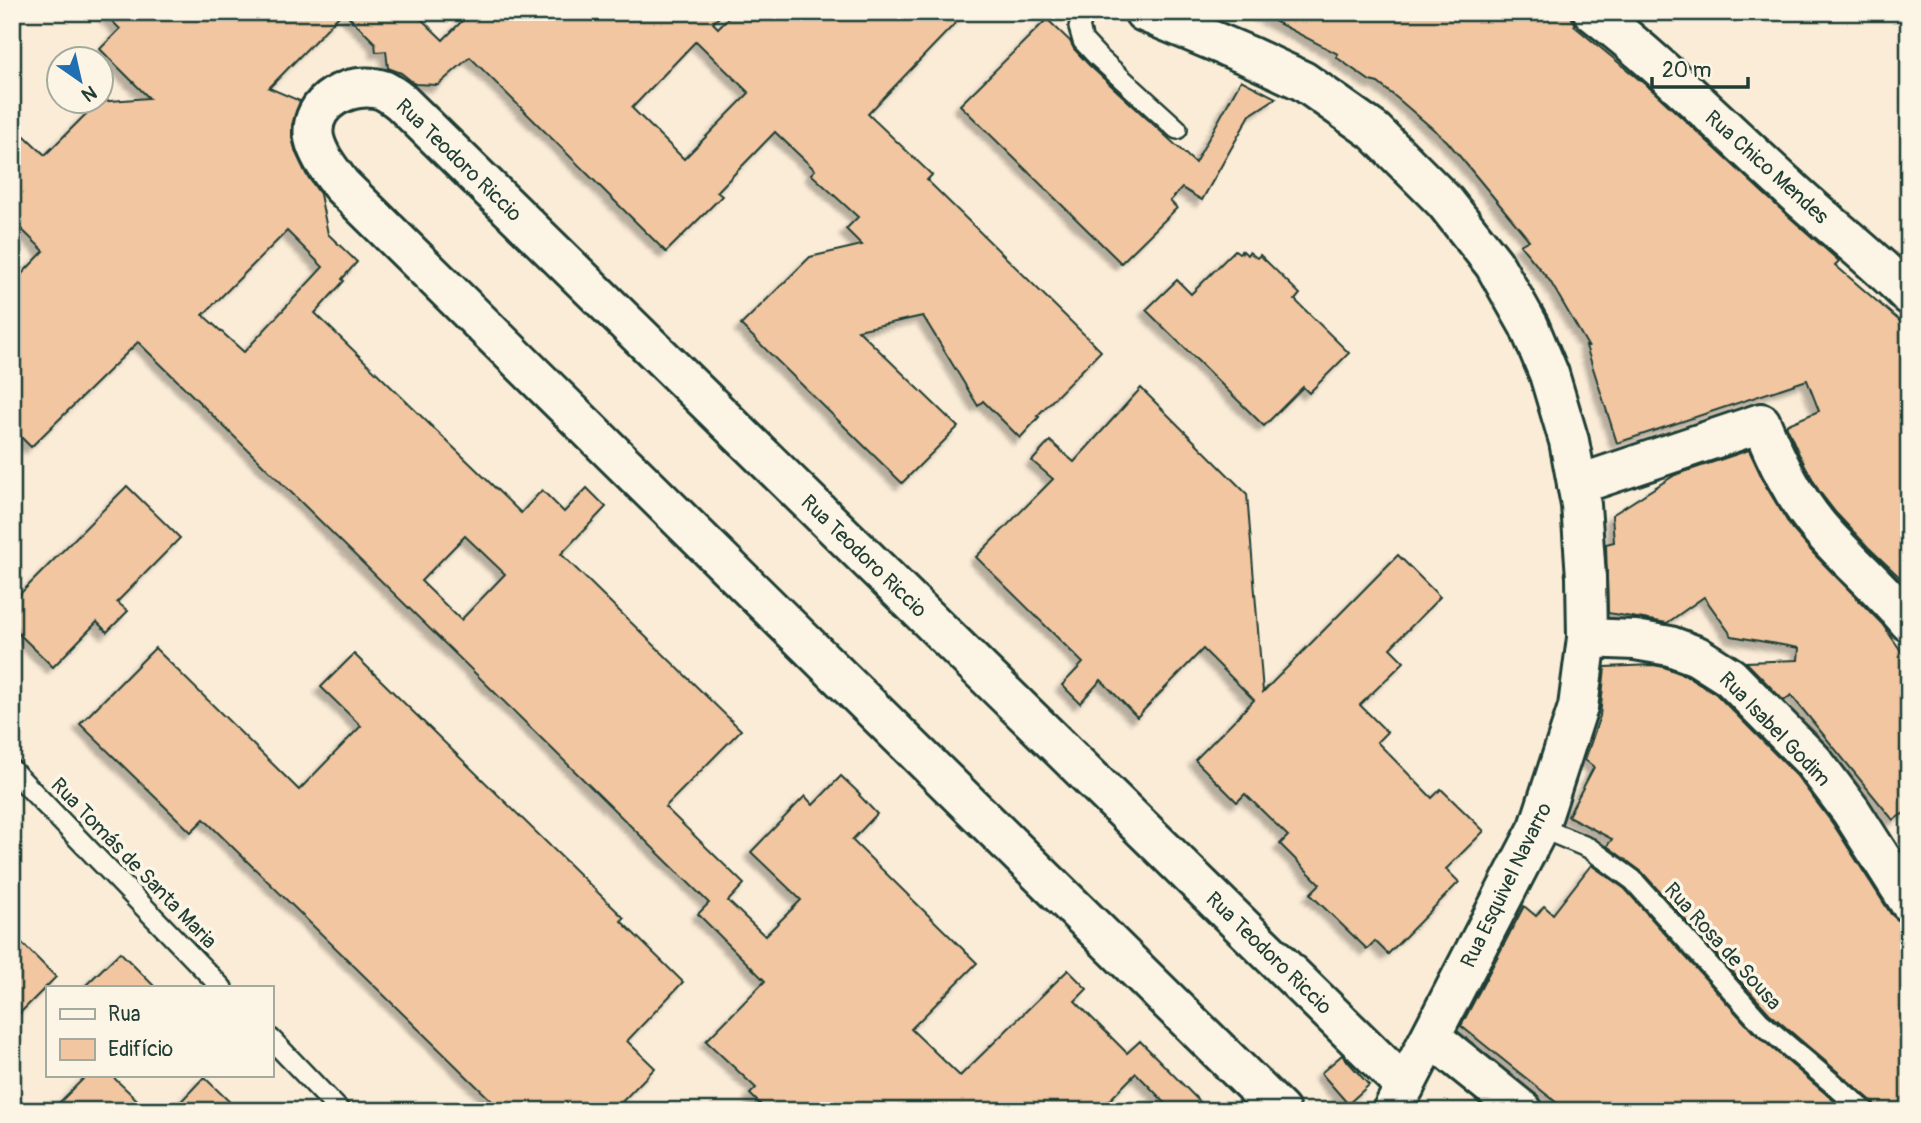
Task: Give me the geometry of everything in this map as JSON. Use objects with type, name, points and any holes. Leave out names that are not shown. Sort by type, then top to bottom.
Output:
[{"type":"street","name":"Rua Esquivel Navarro","points":[[1144,12],[1304,81],[1374,131],[1445,201],[1494,264],[1529,326],[1552,385],[1569,442],[1581,505],[1586,578],[1587,638],[1578,707],[1539,827],[1399,1098]]},
{"type":"street","name":"Rua Chico Mendes","points":[[1593,12],[1909,295]]},
{"type":"street","name":"Rua Teodoro Riccio","points":[[1280,1111],[341,185],[323,160],[314,136],[314,120],[323,106],[335,95],[349,89],[365,87],[384,90],[401,102],[1399,1098]]},
{"type":"street","points":[[1577,485],[1761,423],[1778,465],[1819,527],[1909,622]]},
{"type":"street","name":"Rua Isabel Godim","points":[[1587,638],[1635,640],[1670,646],[1697,656],[1730,677],[1813,761],[1851,811],[1909,902]]},
{"type":"street","points":[[1430,1037],[1523,1111]]},
{"type":"lane","points":[[1085,12],[1079,27],[1083,41],[1177,130]]},
{"type":"lane","name":"Rua Tomás de Santa Maria","points":[[12,770],[220,986]]},
{"type":"lane","name":"Rua Rosa de Sousa","points":[[1539,827],[1589,848],[1633,880],[1760,1022],[1864,1111]]},
{"type":"lane","points":[[273,1041],[340,1111]]},
{"type":"building","points":[[103,12],[343,12],[269,88],[300,101],[292,125],[296,153],[320,194],[328,234],[357,262],[315,313],[521,513],[542,490],[564,512],[587,488],[606,507],[561,554],[741,730],[665,807],[744,884],[728,901],[765,936],[801,900],[751,852],[805,796],[813,805],[841,776],[877,814],[852,840],[977,963],[911,1029],[960,1076],[1068,970],[1087,989],[1075,1001],[1127,1053],[1140,1041],[1209,1111],[1173,1111],[1136,1073],[1099,1111],[767,1111],[750,1094],[756,1088],[706,1041],[765,981],[698,914],[709,903],[138,342],[31,447],[12,428],[12,284],[44,251],[12,220],[12,124],[45,155],[84,116],[116,116],[116,101],[149,98],[116,65],[116,46],[103,46],[120,29]],"holes":[[[287,231],[323,267],[244,352],[203,315]],[[465,536],[505,574],[461,620],[421,581]]]},
{"type":"building","points":[[344,12],[414,12],[443,40],[471,12],[724,12],[713,23],[718,28],[734,12],[966,12],[868,114],[932,175],[927,180],[1101,351],[1037,416],[1039,417],[1020,438],[983,401],[978,406],[923,316],[858,330],[958,427],[902,483],[741,325],[810,257],[862,245],[846,229],[858,217],[811,174],[815,170],[775,132],[717,192],[722,196],[666,252],[470,57],[438,85],[415,84],[401,73],[388,68],[386,51],[376,52],[375,43]],"holes":[[[696,41],[749,93],[684,159],[632,108]]]},
{"type":"building","points":[[1257,12],[1572,12],[1572,19],[1576,24],[1574,26],[1652,90],[1839,261],[1835,265],[1909,329],[1909,586],[1836,513],[1819,491],[1799,454],[1786,425],[1819,411],[1807,380],[1617,443],[1588,346],[1550,281],[1520,245],[1529,240],[1447,141],[1378,83],[1370,81],[1336,57],[1338,54]]},
{"type":"building","points":[[1047,19],[1070,41],[1089,65],[1195,163],[1241,80],[1276,98],[1250,115],[1202,200],[1182,188],[1170,201],[1177,208],[1121,263],[960,105]]},
{"type":"building","points":[[1235,250],[1239,253],[1243,251],[1247,255],[1249,252],[1257,258],[1260,255],[1300,294],[1295,300],[1349,353],[1309,393],[1303,387],[1264,426],[1146,310],[1177,280],[1191,294]]},
{"type":"building","points":[[1141,388],[1247,494],[1263,692],[1398,555],[1440,597],[1390,648],[1404,662],[1360,705],[1387,732],[1377,742],[1432,798],[1441,789],[1484,831],[1446,869],[1459,882],[1388,954],[1375,941],[1367,949],[1310,894],[1320,884],[1280,844],[1288,836],[1245,794],[1237,802],[1195,760],[1254,700],[1203,649],[1137,717],[1101,680],[1080,703],[1062,685],[1083,663],[976,557],[1053,479],[1032,461],[1050,441],[1074,462]]},
{"type":"building","points":[[1749,450],[1767,488],[1792,529],[1882,624],[1909,662],[1909,810],[1893,820],[1791,695],[1784,701],[1746,662],[1798,660],[1799,648],[1732,636],[1704,597],[1667,623],[1608,613],[1606,544],[1614,542],[1612,515],[1675,475]]},
{"type":"building","points":[[127,486],[180,538],[117,602],[128,611],[107,632],[97,622],[53,667],[12,627],[12,602]]},
{"type":"building","points":[[155,648],[299,790],[361,726],[321,687],[354,654],[624,918],[621,921],[683,982],[627,1041],[655,1068],[613,1111],[502,1111],[204,819],[191,832],[80,724]]},
{"type":"building","points":[[1653,665],[1687,676],[1716,694],[1796,775],[1833,824],[1891,914],[1899,921],[1909,939],[1909,1111],[1877,1111],[1873,1102],[1769,1013],[1642,872],[1607,846],[1612,839],[1568,816],[1594,767],[1585,760],[1600,716],[1605,667]]},
{"type":"building","points":[[1591,865],[1625,889],[1752,1031],[1846,1111],[1567,1111],[1461,1026],[1524,906],[1536,916],[1544,906],[1553,914]]},
{"type":"building","points":[[12,933],[56,977],[12,1021]]},
{"type":"building","points":[[120,952],[154,986],[85,986]]},
{"type":"building","points":[[1342,1055],[1369,1085],[1348,1104],[1321,1073]]},
{"type":"building","points":[[84,1078],[114,1078],[149,1111],[51,1111]]},
{"type":"building","points":[[205,1078],[239,1111],[172,1111]]}]
